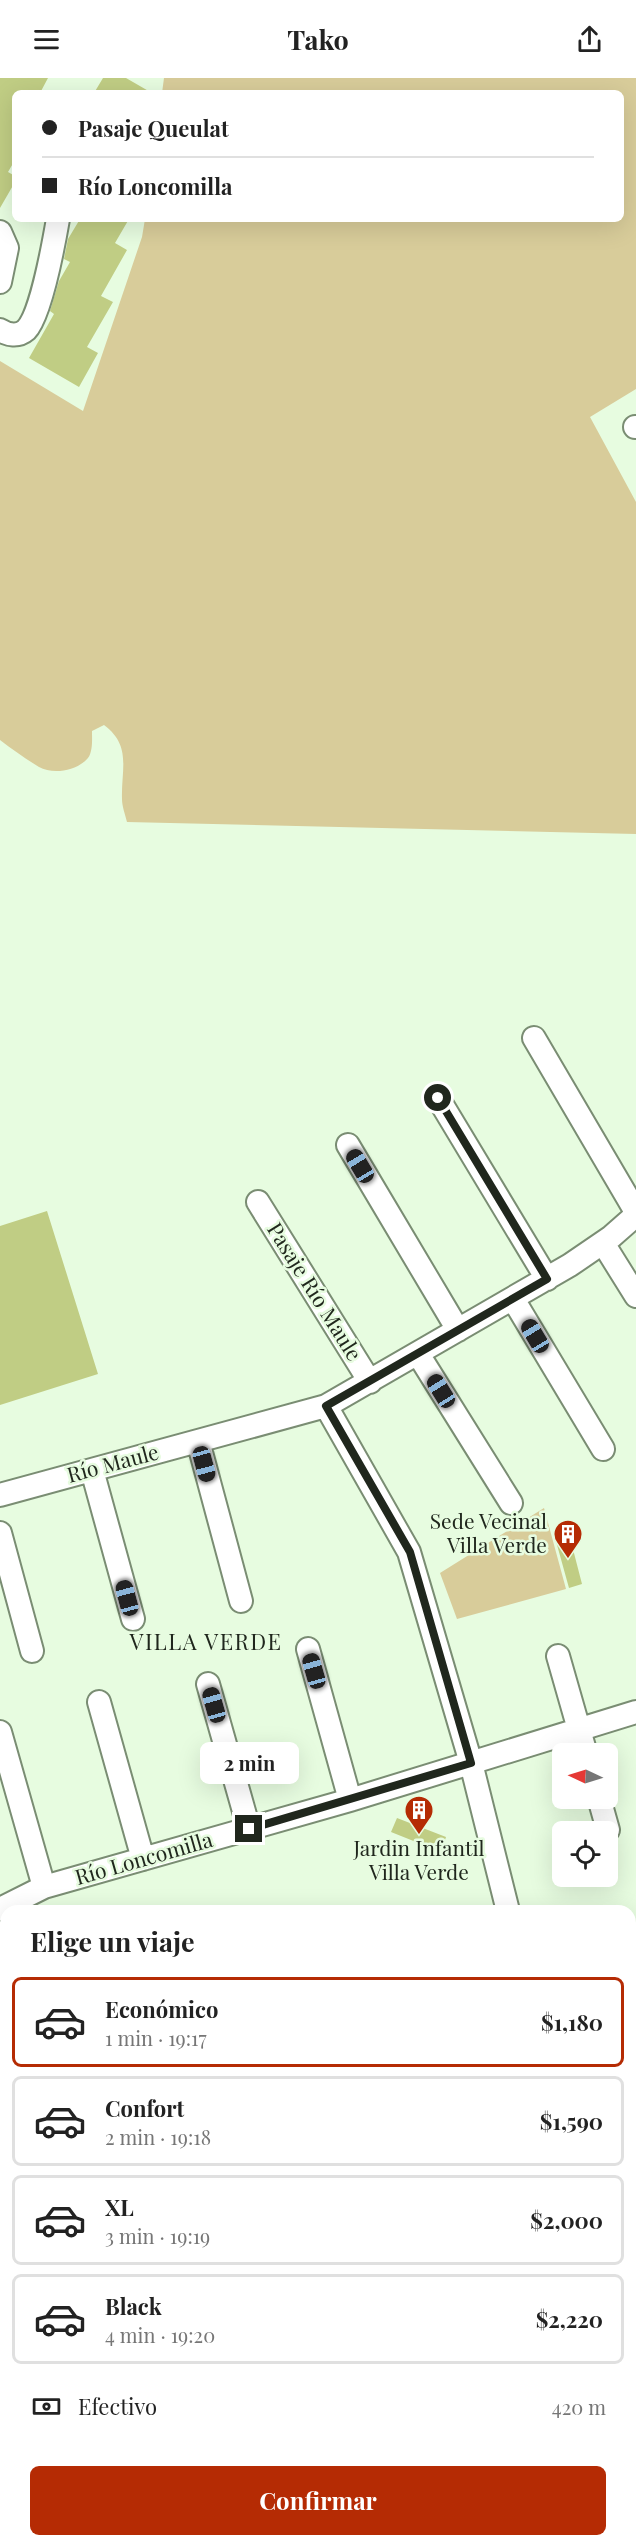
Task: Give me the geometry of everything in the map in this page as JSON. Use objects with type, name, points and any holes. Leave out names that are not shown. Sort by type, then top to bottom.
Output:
[{"type":"street","points":[[0,330],[17,334],[31,323],[47,273],[57,222]]},
{"type":"street","points":[[0,232],[7,248],[0,282]]},
{"type":"street","points":[[534,1038],[636,1214]]},
{"type":"street","points":[[438,1098],[547,1279]]},
{"type":"street","points":[[348,1145],[458,1330]]},
{"type":"street","name":"Pasaje Río Maule","points":[[258,1202],[370,1382]]},
{"type":"street","name":"Río Maule","points":[[0,1495],[326,1406],[547,1279],[603,1243],[636,1214]]},
{"type":"street","points":[[603,1243],[636,1296]]},
{"type":"street","points":[[513,1299],[603,1449]]},
{"type":"street","points":[[418,1354],[511,1503]]},
{"type":"street","points":[[326,1406],[410,1552],[471,1763],[506,1905]]},
{"type":"street","points":[[198,1441],[241,1601]]},
{"type":"street","points":[[92,1470],[132,1619]]},
{"type":"street","points":[[0,1533],[32,1651]]},
{"type":"street","points":[[308,1649],[350,1800]]},
{"type":"street","points":[[558,1656],[583,1743]]},
{"type":"street","points":[[208,1684],[249,1829]]},
{"type":"street","points":[[99,1701],[143,1859]]},
{"type":"street","name":"Río Loncomilla","points":[[10,1905],[44,1887],[350,1800],[636,1712]]},
{"type":"street","points":[[0,1732],[44,1887]]},
{"type":"shaded area","points":[[164,78],[636,78],[636,389],[590,417],[636,502],[636,834],[127,822],[122,802],[122,750],[113,733],[104,725],[92,731],[88,758],[78,766],[65,770],[51,771],[39,767],[0,740],[0,361],[83,411],[142,237],[144,222],[624,222],[624,90],[162,90]]},
{"type":"shaded area","points":[[544,1508],[566,1589],[457,1619],[440,1573]]},
{"type":"building","points":[[0,78],[48,78],[42,90],[12,90],[12,165],[8,172],[12,174],[12,187],[0,208]]},
{"type":"building","points":[[103,78],[126,78],[147,90],[96,90]]},
{"type":"building","points":[[78,222],[127,222],[115,243],[127,250],[101,296],[113,302],[87,347],[98,353],[79,387],[29,358],[54,314],[50,311],[59,281],[70,262],[64,259],[68,239]]},
{"type":"building","points":[[47,1211],[98,1374],[0,1405],[0,1226]]},
{"type":"building","name":"Sede Vecinal Villa Verde","points":[[568,1530],[582,1584],[569,1588],[554,1534]]},
{"type":"building","name":"Jardin Infantil Villa Verde","points":[[397,1818],[446,1837],[441,1852],[391,1832]]},
{"type":"place","name":"Sede Vecinal Villa Verde","points":[[568,1560]]},
{"type":"place","name":"Jardin Infantil Villa Verde","points":[[419,1836]]},
{"type":"district","name":"VILLA VERDE","points":[[206,1642]]},
{"type":"route","points":[[249,1829],[471,1763],[410,1552],[326,1406],[547,1279],[438,1098]]}]
